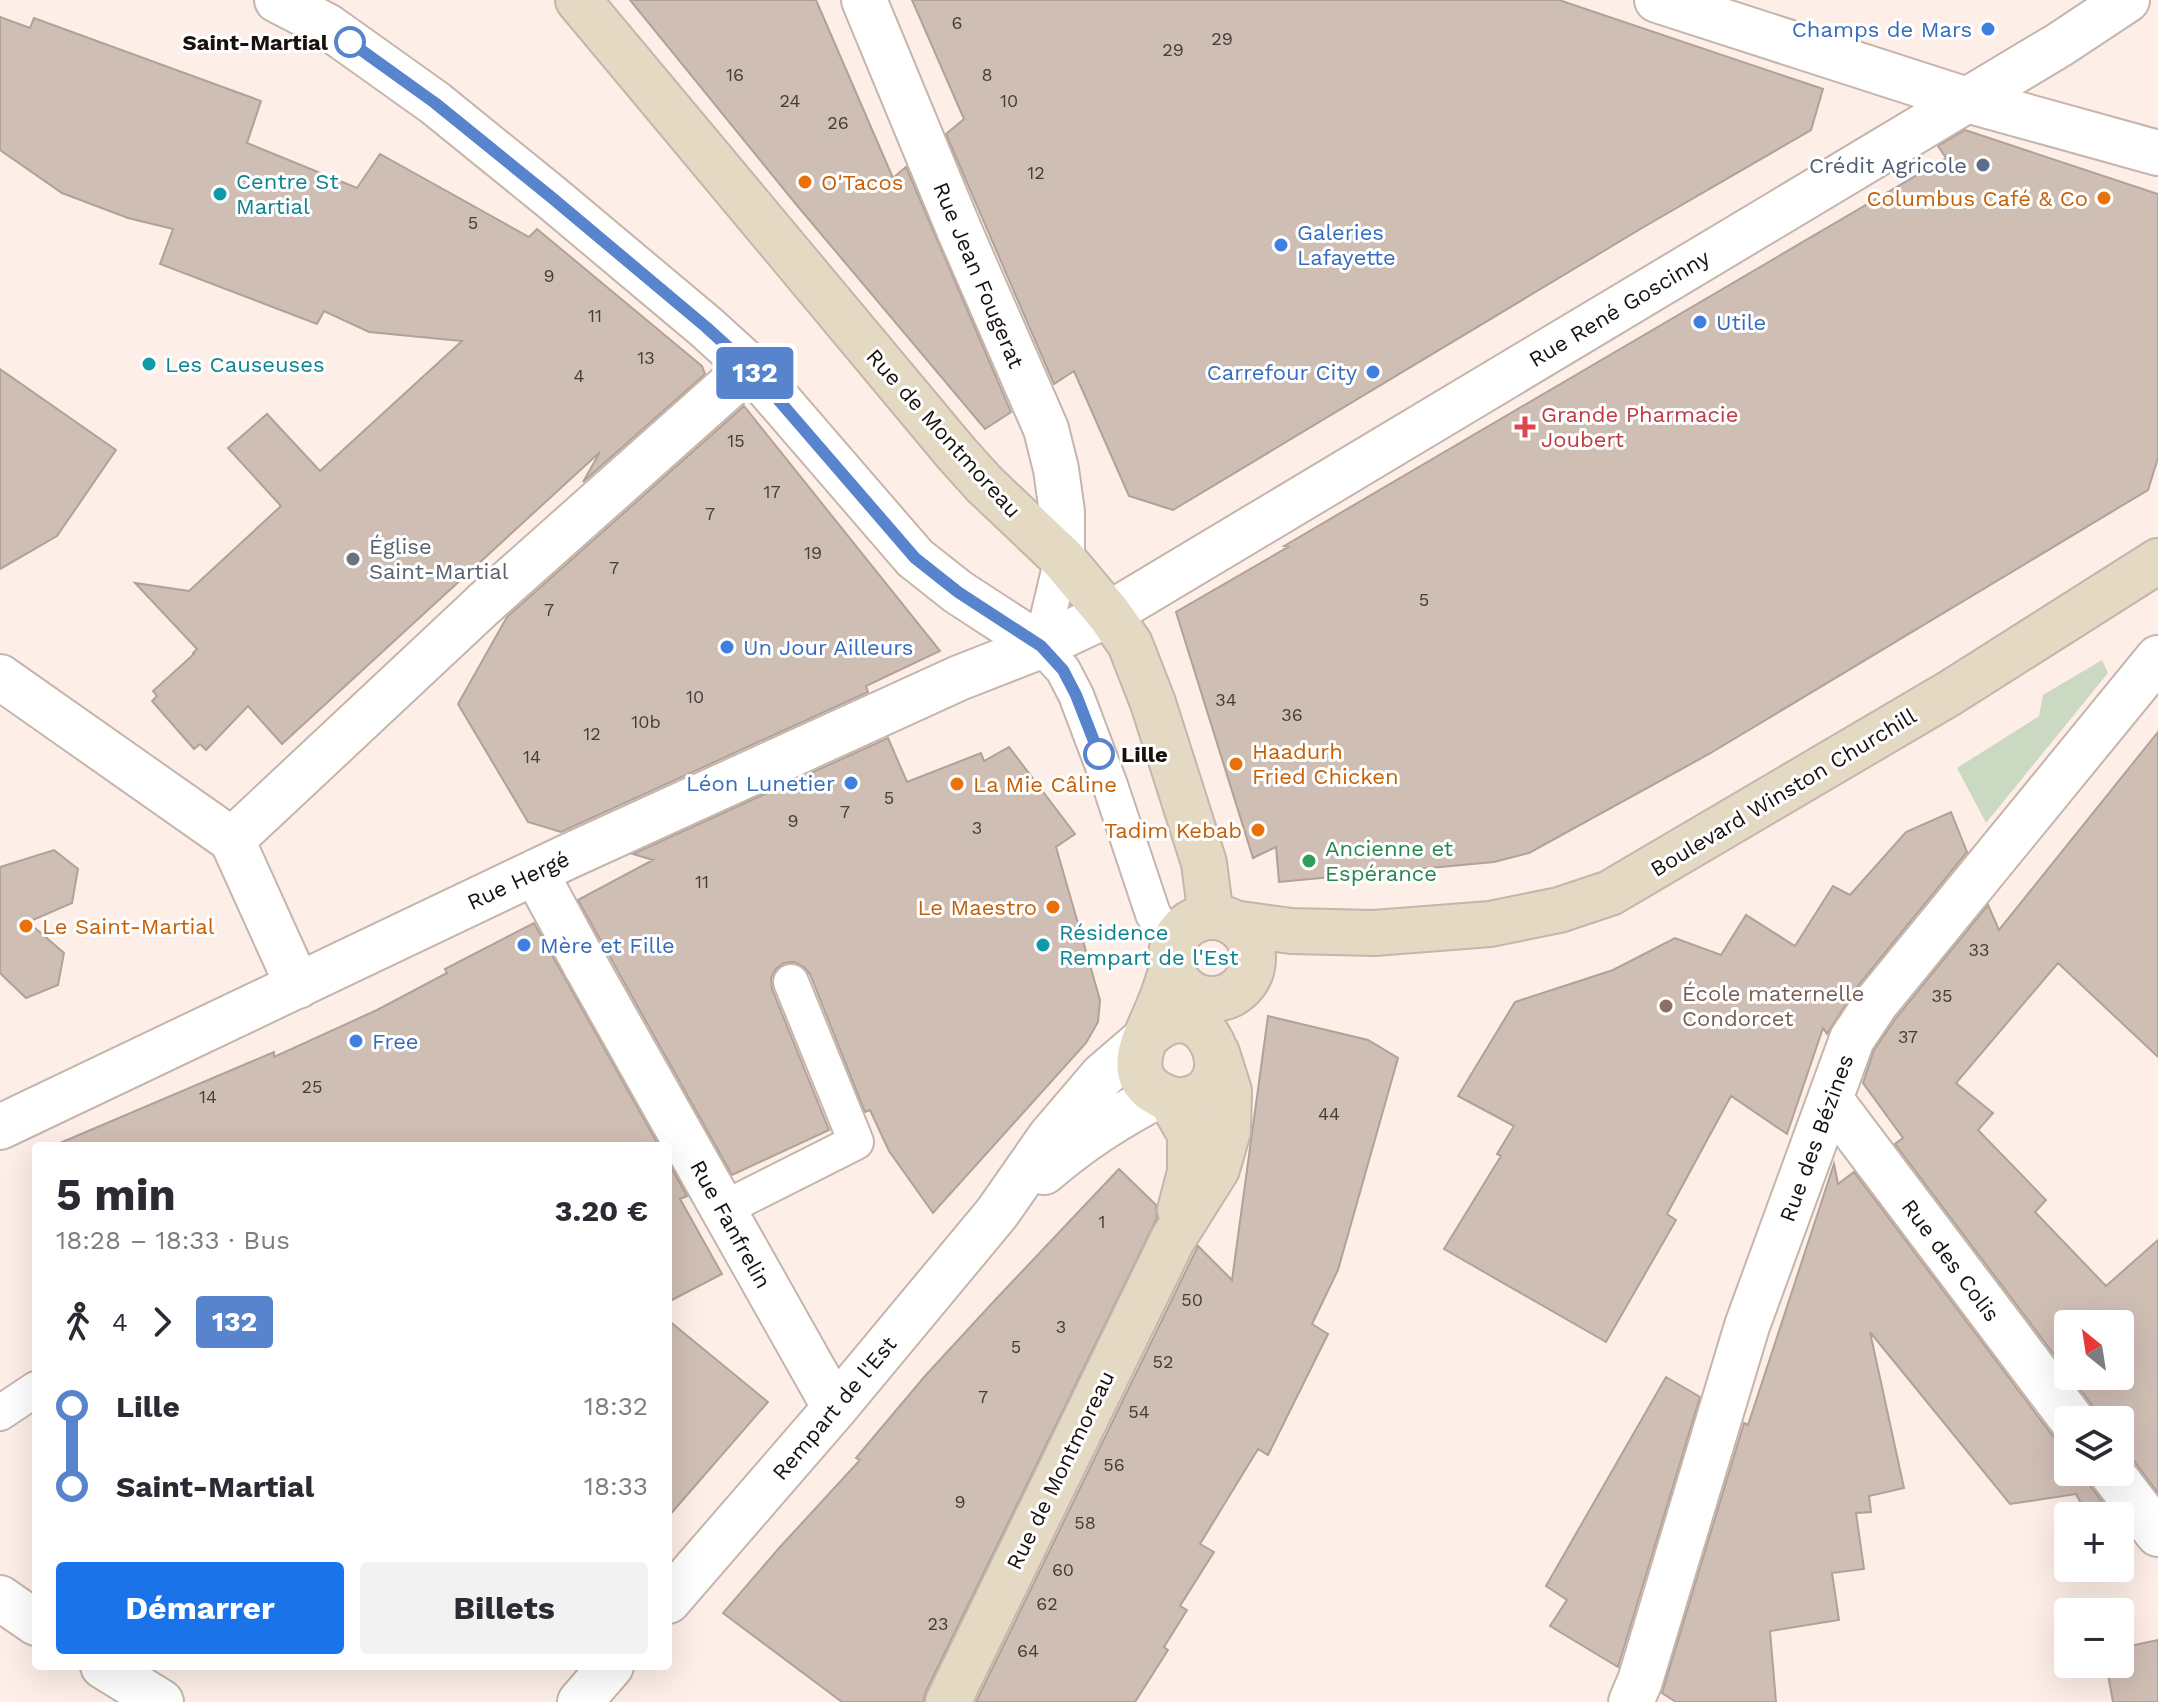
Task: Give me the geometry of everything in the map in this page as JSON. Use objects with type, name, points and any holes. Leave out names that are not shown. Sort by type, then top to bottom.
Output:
[{"type":"main road","name":"Rue de Montmoreau","points":[[578,0],[957,454],[1062,558],[1109,614],[1130,644],[1153,703],[1222,920]]},
{"type":"main road","name":"Boulevard Winston Churchill","points":[[1222,920],[1291,931],[1374,933],[1490,924],[1559,910],[1610,893],[1950,693],[2158,561]]},
{"type":"main road","points":[[1145,1039],[1154,1029],[1179,1021],[1193,1023],[1204,1030],[1217,1053],[1218,1066],[1214,1079],[1206,1089],[1183,1100],[1165,1097],[1149,1087],[1142,1077],[1139,1064],[1140,1051],[1145,1039],[1159,1007],[1173,956],[1180,933],[1200,919],[1222,920],[1243,931],[1251,943],[1253,969],[1224,999],[1210,1000],[1185,990],[1177,980],[1173,956]]},
{"type":"main road","name":"Boulevard Winston Churchill","points":[[1242,983],[1374,933]]},
{"type":"main road","points":[[1217,1053],[1242,983]]},
{"type":"main road","name":"Rue de Montmoreau","points":[[948,1702],[1173,1239],[1217,1169],[1228,1131],[1229,1091],[1217,1053]]},
{"type":"main road","name":"Rue de Montmoreau","points":[[1165,1097],[1190,1134],[1190,1172],[1173,1239]]},
{"type":"street","points":[[277,0],[327,26],[423,94],[706,327],[750,367],[915,558],[958,592],[1041,646]]},
{"type":"street","name":"Rue Jean Fougerat","points":[[864,0],[1046,429],[1062,512],[1062,558]]},
{"type":"street","points":[[1657,0],[1967,100],[2158,153]]},
{"type":"street","name":"Rue René Goscinny","points":[[1041,646],[1109,614],[2059,45],[2127,0]]},
{"type":"street","points":[[232,840],[485,603],[750,367]]},
{"type":"street","name":"Rue Hergé","points":[[0,1127],[535,872],[959,678],[1041,646]]},
{"type":"street","name":"Rue des Bézines","points":[[1631,1702],[1640,1681],[1747,1326],[1852,1039],[1876,1003],[2158,658]]},
{"type":"street","points":[[0,677],[232,840],[298,986]]},
{"type":"street","name":"Rue Fanfrelin","points":[[535,872],[835,1408]]},
{"type":"street","name":"Rempart de l'Est","points":[[672,1596],[835,1408],[997,1213],[1050,1137],[1081,1100],[1102,1076],[1145,1039]]},
{"type":"street","name":"Rempart de l'Est","points":[[997,1213],[1070,1149],[1126,1112],[1165,1097]]},
{"type":"street","name":"Rue des Colis","points":[[1830,1099],[2061,1406]]},
{"type":"street","points":[[2122,1486],[2158,1534]]},
{"type":"street","points":[[0,1598],[32,1620]]},
{"type":"street","points":[[109,1670],[161,1702]]},
{"type":"street","points":[[580,1702],[608,1670]]},
{"type":"lane","points":[[1062,558],[1041,646],[1063,670],[1076,695],[1153,914],[1173,956]]},
{"type":"lane","points":[[723,1209],[856,1142],[791,982]]},
{"type":"lane","points":[[0,1413],[32,1392]]},
{"type":"green space","points":[[2102,660],[2108,673],[1986,823],[1957,768],[2039,716],[2043,695]]},
{"type":"building","points":[[630,0],[816,0],[893,178],[906,167],[1011,412],[985,429]]},
{"type":"building","points":[[912,0],[1559,0],[1823,89],[1811,130],[1173,510],[1129,496],[1074,371],[1054,384],[946,134],[964,119]]},
{"type":"building","points":[[0,17],[30,28],[34,18],[261,101],[247,143],[357,188],[380,154],[529,237],[537,229],[702,366],[705,374],[583,482],[600,452],[282,744],[248,706],[206,750],[200,744],[194,749],[152,701],[157,696],[153,691],[197,649],[135,583],[189,591],[281,506],[228,448],[267,414],[320,471],[462,341],[369,332],[324,311],[317,324],[160,264],[173,229],[128,218],[62,193],[0,150]]},
{"type":"building","points":[[1965,130],[2158,194],[2158,458],[2148,490],[1709,754],[1529,853],[1494,862],[1279,882],[1276,847],[1253,858],[1176,612],[1946,158],[1938,146]]},
{"type":"building","points":[[0,369],[116,450],[57,536],[0,569]]},
{"type":"building","points":[[744,406],[940,651],[866,686],[868,692],[561,832],[528,822],[458,704],[507,617]]},
{"type":"building","points":[[2158,732],[2158,1057],[2058,963],[1956,1083],[1993,1113],[1978,1130],[2046,1200],[2035,1212],[2106,1286],[2158,1240],[2158,1493],[2134,1461],[2134,1406],[2092,1406],[2081,1390],[2134,1390],[2134,1310],[2054,1310],[2054,1354],[1895,1144],[1903,1138],[1863,1083],[1874,1050],[1896,1018],[1988,905],[1999,930]]},
{"type":"building","points":[[888,738],[907,782],[981,753],[984,761],[1009,747],[1075,834],[1056,847],[1100,1000],[1098,1022],[1086,1043],[933,1213],[889,1151],[870,1110],[865,1112],[810,974],[794,962],[784,963],[776,969],[771,978],[772,989],[829,1130],[732,1175],[578,900],[653,860],[633,854]]},
{"type":"building","name":"École maternelle Condorcet","points":[[1951,812],[1967,852],[1857,987],[1827,1034],[1823,1028],[1787,1134],[1731,1096],[1667,1214],[1676,1220],[1606,1342],[1444,1249],[1501,1156],[1497,1154],[1514,1126],[1458,1096],[1515,1002],[1613,970],[1675,938],[1721,955],[1746,915],[1795,946],[1833,886],[1850,895],[1906,832]]},
{"type":"building","name":"Le Saint-Martial","points":[[54,850],[78,869],[72,903],[28,922],[64,953],[58,985],[26,998],[0,973],[0,867]]},
{"type":"building","points":[[534,923],[657,1142],[62,1142],[274,1052],[274,1057],[377,1010],[447,973],[445,969]]},
{"type":"building","points":[[1268,1016],[1368,1040],[1398,1058],[1338,1270],[1312,1324],[1328,1334],[1268,1455],[1258,1449],[1200,1544],[1214,1552],[1180,1606],[1187,1610],[1164,1647],[1168,1650],[1135,1702],[976,1702],[1198,1246],[1232,1280]]},
{"type":"building","points":[[1834,1164],[1838,1184],[1854,1172],[2054,1437],[2054,1486],[2091,1486],[2102,1502],[2080,1502],[2076,1494],[2010,1504],[1870,1332],[1904,1488],[1869,1496],[1871,1512],[1856,1513],[1864,1569],[1832,1573],[1839,1620],[1770,1631],[1776,1702],[1676,1702],[1662,1693],[1744,1423],[1748,1425]]},
{"type":"building","points":[[672,1169],[687,1196],[680,1199],[722,1274],[672,1300]]},
{"type":"building","points":[[1119,1169],[1156,1205],[1157,1218],[923,1702],[842,1702],[723,1613],[860,1460],[856,1458],[925,1376]]},
{"type":"building","points":[[672,1323],[768,1402],[672,1512]]},
{"type":"building","points":[[1666,1377],[1700,1397],[1618,1667],[1550,1626],[1567,1600],[1546,1586]]},
{"type":"building","points":[[2158,1640],[2158,1702],[2113,1702],[2109,1678],[2134,1678],[2134,1645]]},
{"type":"bus line","name":"132","points":[[350,42],[435,103],[551,197],[750,367],[915,558],[958,592],[1041,646],[1063,670],[1099,754]]},
{"type":"place","name":"Champs de Mars","points":[[1988,29]]},
{"type":"place","name":"Saint-Martial","points":[[350,42]]},
{"type":"place","name":"Crédit Agricole","points":[[1983,165]]},
{"type":"place","name":"O'Tacos","points":[[805,182]]},
{"type":"place","name":"Centre St Martial","points":[[220,194]]},
{"type":"place","name":"Columbus Café & Co","points":[[2104,198]]},
{"type":"place","name":"Galeries Lafayette","points":[[1281,245]]},
{"type":"place","name":"Utile","points":[[1700,322]]},
{"type":"place","name":"Les Causeuses","points":[[149,364]]},
{"type":"place","name":"Carrefour City","points":[[1373,372]]},
{"type":"place","name":"Grande Pharmacie Joubert","points":[[1525,427]]},
{"type":"place","name":"Église Saint-Martial","points":[[353,559]]},
{"type":"place","name":"Un Jour Ailleurs","points":[[727,647]]},
{"type":"place","name":"Lille","points":[[1099,754]]},
{"type":"place","name":"Haadurh Fried Chicken","points":[[1236,764]]},
{"type":"place","name":"Léon Lunetier","points":[[851,783]]},
{"type":"place","name":"La Mie Câline","points":[[957,784]]},
{"type":"place","name":"Tadim Kebab","points":[[1258,830]]},
{"type":"place","name":"Ancienne et Espérance","points":[[1309,861]]},
{"type":"place","name":"Le Maestro","points":[[1053,907]]},
{"type":"place","name":"Le Saint-Martial","points":[[26,926]]},
{"type":"place","name":"Mère et Fille","points":[[524,945]]},
{"type":"place","name":"Résidence Rempart de l'Est","points":[[1043,945]]},
{"type":"place","name":"École maternelle Condorcet","points":[[1666,1006]]},
{"type":"place","name":"Free","points":[[356,1041]]}]
